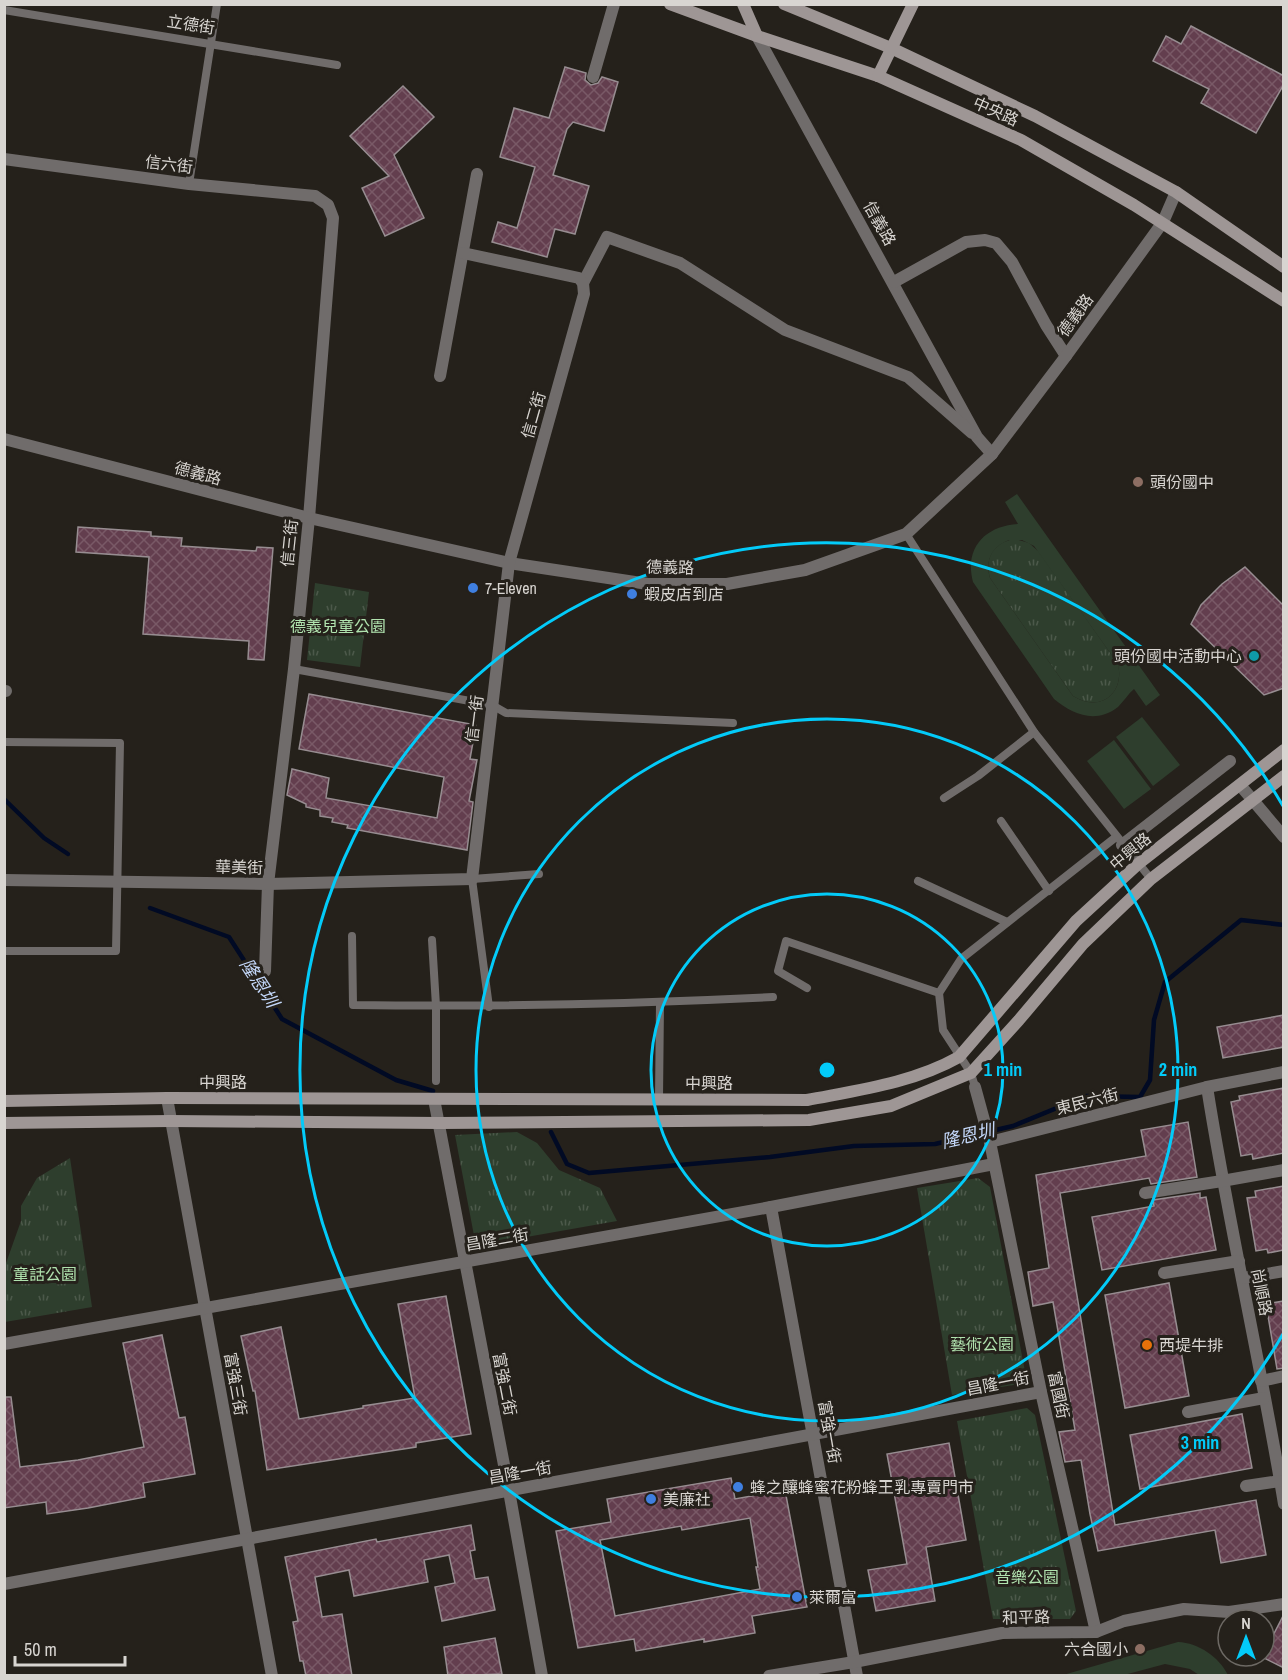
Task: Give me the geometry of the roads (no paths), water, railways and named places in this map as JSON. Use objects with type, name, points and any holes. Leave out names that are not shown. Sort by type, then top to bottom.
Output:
[{"type":"street","points":[[593,77],[614,4]]},
{"type":"street","name":"中央路","points":[[670,4],[878,76],[1021,140],[1163,222],[1284,301]]},
{"type":"street","name":"信義路","points":[[743,4],[758,36],[977,437],[992,454]]},
{"type":"street","name":"中央路","points":[[784,4],[891,48],[1035,116],[1176,192],[1284,267]]},
{"type":"street","points":[[878,76],[913,4]]},
{"type":"street","name":"信六街","points":[[4,159],[189,184],[315,196],[328,205]]},
{"type":"street","points":[[440,376],[477,174]]},
{"type":"street","name":"德義路","points":[[4,439],[309,518],[508,563],[648,584],[727,584],[804,570],[906,534],[992,454],[1163,222],[1176,192]]},
{"type":"street","name":"信三街","points":[[265,971],[268,884],[294,669],[309,518],[333,218],[328,205]]},
{"type":"street","name":"信二街","points":[[508,563],[584,294],[581,280],[607,237],[680,263],[785,330],[908,377],[977,437]]},
{"type":"street","points":[[894,282],[966,242],[986,240],[996,243],[1012,262],[1046,325],[1066,356]]},
{"type":"street","points":[[463,253],[581,280]]},
{"type":"street","name":"信一街","points":[[472,879],[508,563]]},
{"type":"street","name":"中興路","points":[[4,1101],[167,1098],[807,1100],[886,1084],[941,1066],[959,1057],[1076,921],[1138,864],[1284,750]]},
{"type":"street","points":[[1119,841],[1230,761]]},
{"type":"street","points":[[4,1122],[440,1123],[809,1120],[891,1106],[971,1073],[1083,944],[1151,879],[1284,776]]},
{"type":"street","points":[[1240,784],[1284,837]]},
{"type":"street","name":"華美街","points":[[4,880],[268,884],[472,879]]},
{"type":"street","name":"東民六街","points":[[989,1140],[1207,1087],[1284,1072]]},
{"type":"street","points":[[975,1087],[994,1164]]},
{"type":"street","name":"尚順路","points":[[1207,1087],[1222,1181],[1243,1278],[1284,1504]]},
{"type":"street","name":"富強三街","points":[[167,1098],[272,1676]]},
{"type":"street","name":"富強二街","points":[[434,1099],[542,1676]]},
{"type":"street","name":"昌隆二街","points":[[4,1344],[771,1207],[994,1164]]},
{"type":"street","name":"富國街","points":[[994,1164],[1041,1392],[1096,1632]]},
{"type":"street","points":[[1145,1192],[1284,1170]]},
{"type":"street","name":"富強一街","points":[[771,1207],[857,1676]]},
{"type":"street","points":[[1164,1272],[1239,1261]]},
{"type":"street","points":[[1243,1278],[1284,1271]]},
{"type":"street","points":[[1261,1381],[1284,1376]]},
{"type":"street","name":"昌隆一街","points":[[4,1584],[1041,1392]]},
{"type":"street","points":[[1188,1412],[1264,1398]]},
{"type":"street","points":[[1246,1486],[1281,1482]]},
{"type":"street","name":"和平路","points":[[769,1676],[1002,1633],[1096,1632],[1124,1621],[1184,1609],[1229,1612],[1284,1604]]},
{"type":"lane","points":[[189,184],[217,4]]},
{"type":"lane","name":"立德街","points":[[4,10],[337,65]]},
{"type":"lane","points":[[906,534],[1034,732],[1151,879]]},
{"type":"lane","points":[[294,669],[492,705],[506,713],[734,723]]},
{"type":"lane","points":[[944,798],[978,776],[1034,732]]},
{"type":"lane","points":[[4,742],[120,743],[116,951],[4,951]]},
{"type":"lane","points":[[1001,821],[1049,891]]},
{"type":"lane","points":[[975,1087],[971,1073],[943,1030],[939,993],[961,959],[1007,922],[1119,841]]},
{"type":"lane","points":[[489,1007],[472,879],[539,874]]},
{"type":"lane","points":[[918,881],[1007,922]]},
{"type":"lane","points":[[352,936],[353,1005],[489,1007],[773,998]]},
{"type":"lane","points":[[432,940],[436,1006],[436,1081]]},
{"type":"lane","points":[[807,988],[778,971],[786,940],[939,993]]},
{"type":"lane","points":[[659,1100],[660,1003]]},
{"type":"waterway","name":"隆恩圳","points":[[4,799],[44,838],[68,854]]},
{"type":"waterway","name":"隆恩圳","points":[[150,908],[229,937],[282,1019],[396,1080],[433,1091]]},
{"type":"waterway","name":"隆恩圳","points":[[551,1132],[567,1164],[589,1173],[770,1157],[854,1146],[935,1144],[1013,1126],[1086,1096],[1140,1097],[1150,1080],[1154,1020],[1165,982],[1241,920],[1284,925]]},
{"type":"place","name":"頭份國中","points":[[1138,482]]},
{"type":"place","name":"7-Eleven","points":[[473,588]]},
{"type":"place","name":"蝦皮店到店","points":[[632,594]]},
{"type":"place","name":"頭份國中活動中心","points":[[1254,656]]},
{"type":"place","name":"西堤牛排","points":[[1147,1345]]},
{"type":"place","name":"蜂之釀蜂蜜花粉蜂王乳專賣門市","points":[[738,1487]]},
{"type":"place","name":"美廉社","points":[[651,1499]]},
{"type":"place","name":"萊爾富","points":[[797,1597]]},
{"type":"place","name":"六合國小","points":[[1140,1649]]},
{"type":"park label","name":"德義兒童公園","points":[[338,626]]},
{"type":"park label","name":"童話公園","points":[[45,1274]]},
{"type":"park label","name":"藝術公園","points":[[982,1344]]},
{"type":"park label","name":"音樂公園","points":[[1027,1577]]}]
